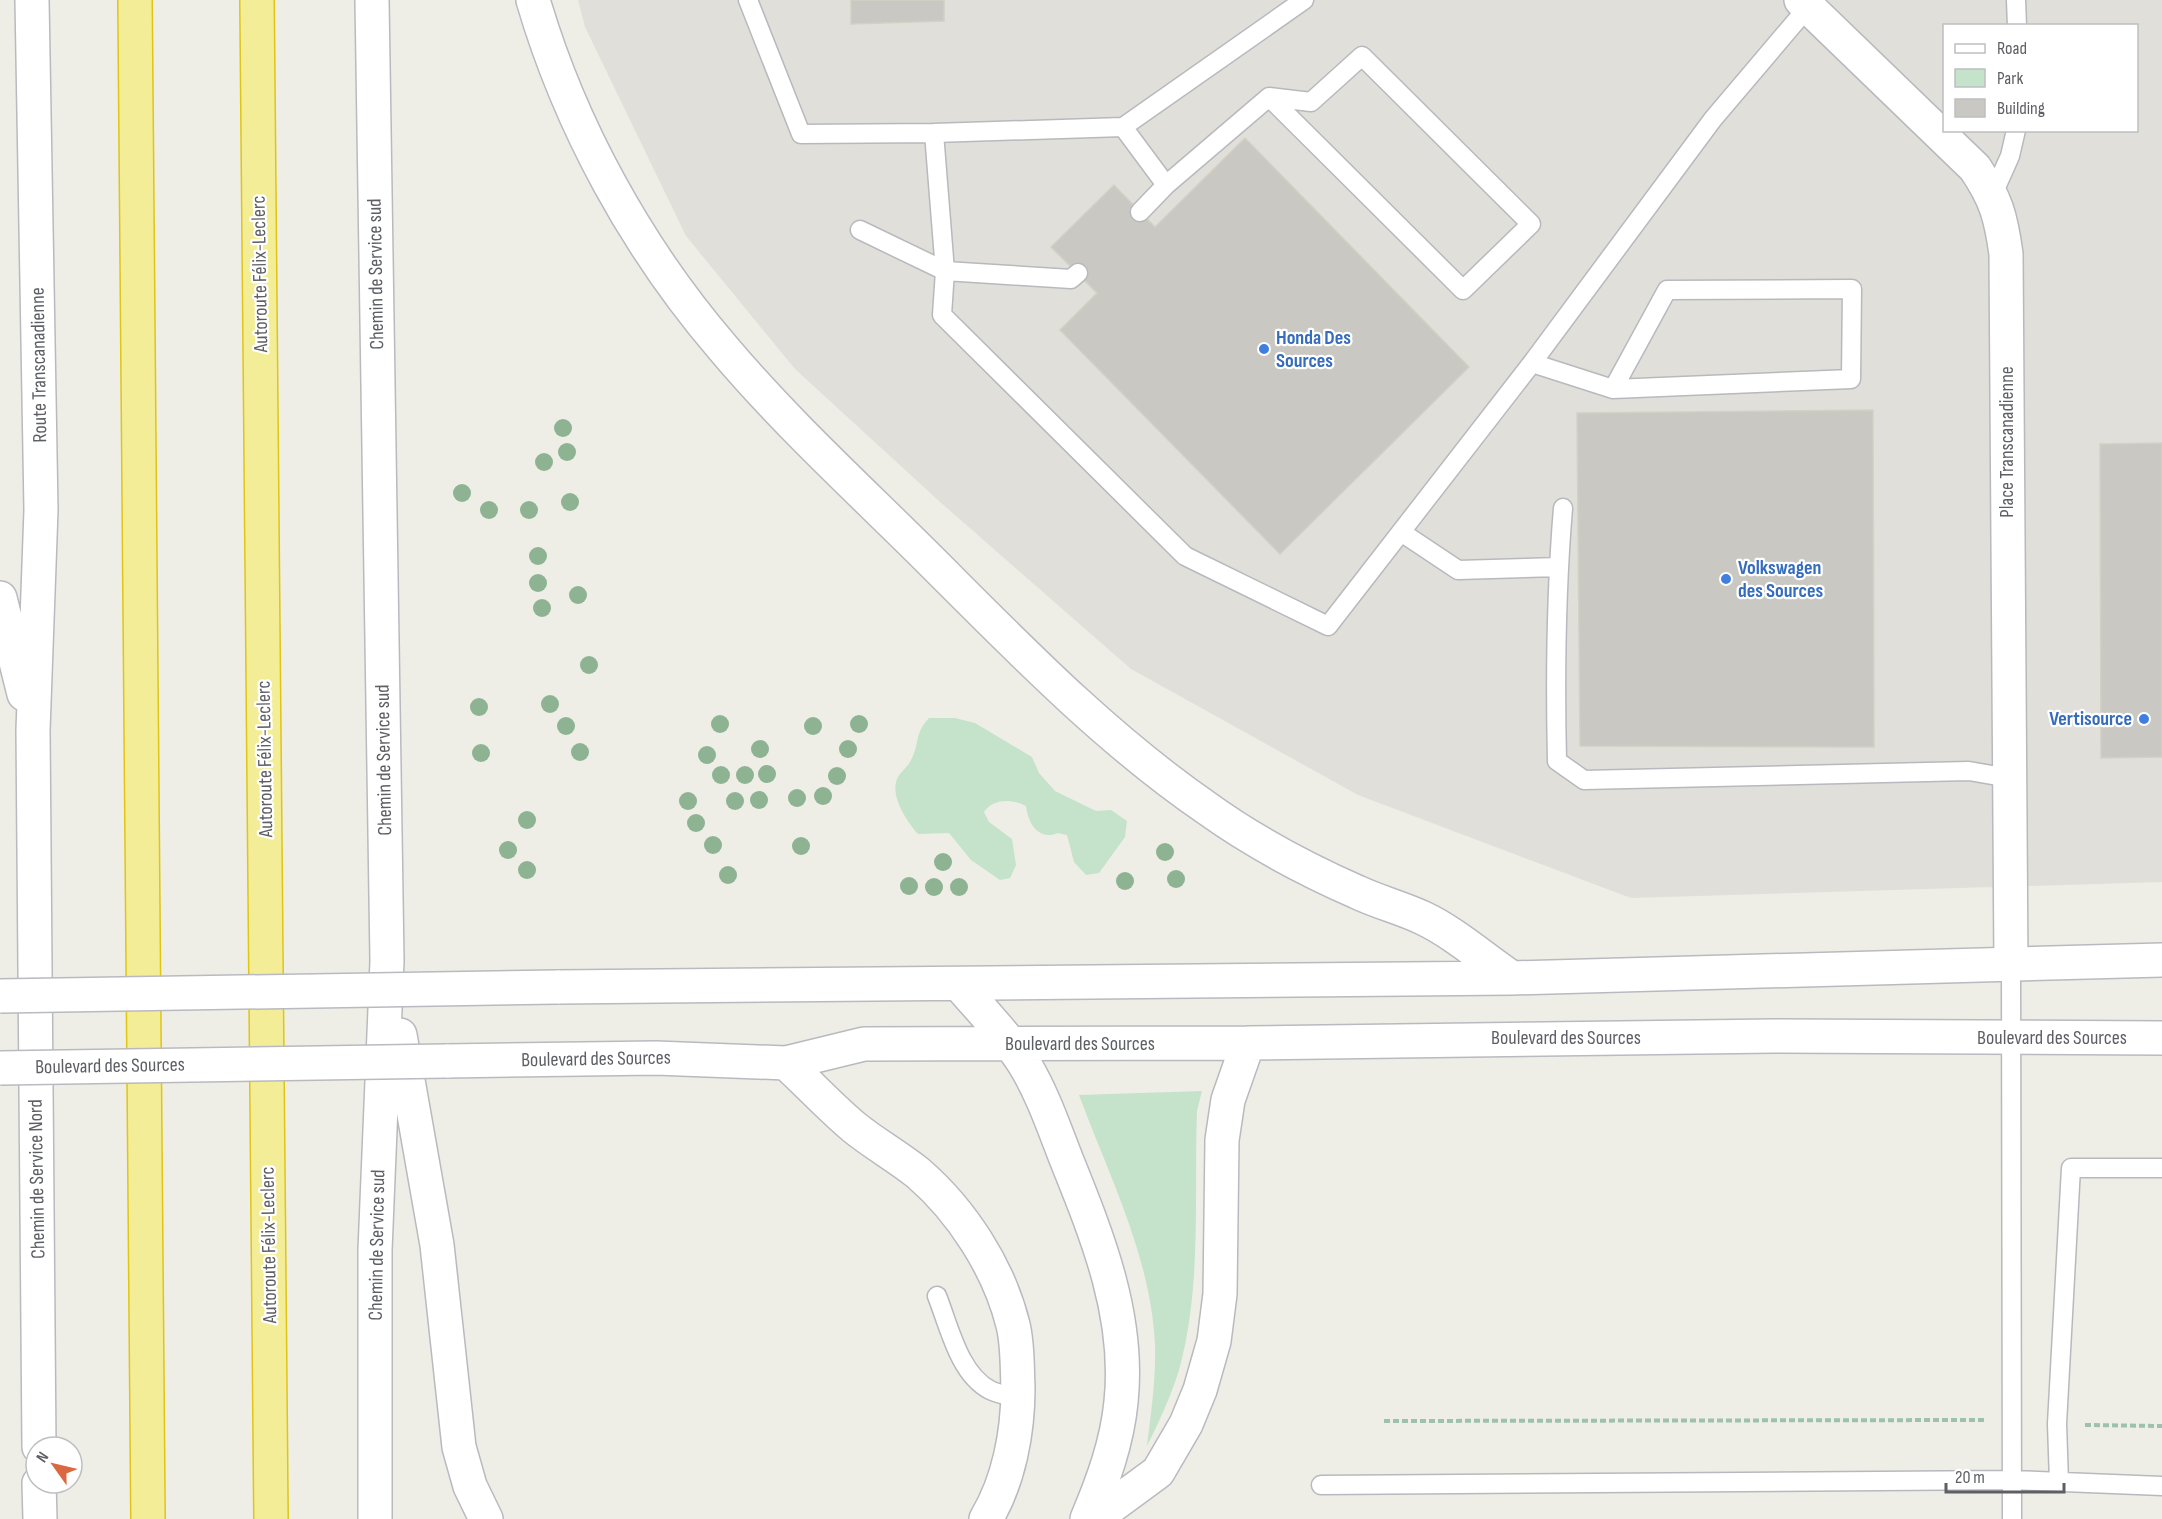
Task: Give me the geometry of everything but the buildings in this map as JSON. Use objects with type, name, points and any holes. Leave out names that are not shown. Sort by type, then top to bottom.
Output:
[{"type":"highway","points":[[135,0],[148,1519]]},
{"type":"highway","name":"Autoroute Félix-Leclerc","points":[[257,0],[271,1519]]},
{"type":"main road","name":"Route Transcanadienne","points":[[32,0],[41,510],[33,730]]},
{"type":"main road","name":"Chemin de Service sud","points":[[372,0],[387,960],[375,1250],[375,1519]]},
{"type":"main road","points":[[533,0],[580,127],[642,236],[722,348],[854,484],[1067,693],[1116,737],[1207,809],[1302,866],[1358,893],[1425,919],[1512,978]]},
{"type":"main road","name":"Place Transcanadienne","points":[[1804,3],[1975,168],[1993,194],[2001,219],[2006,254],[2010,966]]},
{"type":"main road","points":[[0,598],[33,730]]},
{"type":"main road","name":"Chemin de Service Nord","points":[[33,730],[39,1435]]},
{"type":"main road","points":[[387,960],[437,1245],[459,1447],[470,1486],[486,1519]]},
{"type":"main road","points":[[0,996],[557,987],[1512,978],[2162,960]]},
{"type":"main road","points":[[959,984],[1011,1045],[1031,1077],[1046,1108],[1107,1265],[1115,1303],[1122,1368],[1120,1409],[1112,1455],[1087,1519]]},
{"type":"main road","name":"Boulevard des Sources","points":[[0,1068],[686,1058],[786,1063],[864,1044],[1248,1043],[1750,1036],[2162,1038]]},
{"type":"main road","points":[[1094,1519],[1158,1473],[1186,1424],[1200,1390],[1214,1341],[1220,1294],[1224,1130],[1231,1088],[1248,1043]]},
{"type":"main road","points":[[786,1063],[856,1129],[919,1175],[965,1225],[986,1259],[1014,1326],[1018,1398],[1006,1473],[986,1519]]},
{"type":"main road","points":[[39,1495],[40,1519]]},
{"type":"lane","points":[[748,0],[801,134],[934,133],[1123,127],[1304,0]]},
{"type":"lane","points":[[2016,0],[2017,24]]},
{"type":"lane","points":[[934,133],[945,271],[942,315],[1185,556],[1328,626],[1532,363],[1713,119],[1804,3]]},
{"type":"lane","points":[[1140,212],[1166,185],[1269,97],[1311,102],[1362,56],[1532,224],[1463,290],[1269,97]]},
{"type":"lane","points":[[1123,127],[1166,185]]},
{"type":"lane","points":[[1993,194],[2010,156],[2016,132]]},
{"type":"lane","points":[[861,230],[945,271],[1071,279],[1078,273]]},
{"type":"lane","points":[[1532,363],[1613,388],[1851,379],[1852,289],[1667,290],[1613,388]]},
{"type":"lane","points":[[1563,508],[1558,567],[1555,679],[1557,761],[1584,780],[1969,771],[2009,778]]},
{"type":"lane","points":[[1401,532],[1458,570],[1558,567]]},
{"type":"lane","points":[[2010,966],[2012,1519]]},
{"type":"lane","points":[[2059,1482],[2057,1424],[2071,1168],[2162,1168]]},
{"type":"lane","points":[[937,1296],[962,1358],[971,1373],[992,1391],[1018,1398]]},
{"type":"lane","points":[[1321,1485],[2012,1480],[2162,1486]]},
{"type":"path","points":[[1384,1421],[1893,1418],[2012,1421]]},
{"type":"path","points":[[2057,1424],[2162,1426]]},
{"type":"shaded area","points":[[578,0],[2162,0],[2162,882],[1631,898],[1358,795],[1131,669],[939,501],[795,369],[686,236],[585,27]]},
{"type":"green space","points":[[929,718],[955,718],[975,723],[1032,757],[1039,773],[1055,791],[1096,811],[1111,810],[1127,821],[1125,837],[1099,873],[1086,875],[1074,862],[1067,835],[1040,833],[1032,825],[1026,806],[1015,802],[998,802],[984,812],[989,822],[1012,839],[1016,865],[1010,878],[1000,880],[971,860],[949,833],[918,834],[901,808],[895,786],[898,776],[914,754],[921,729]]},
{"type":"green space","points":[[1202,1091],[1197,1111],[1194,1274],[1186,1339],[1179,1370],[1147,1446],[1153,1396],[1155,1345],[1146,1280],[1127,1217],[1079,1095]]},
{"type":"place","name":"Honda Des Sources","points":[[1264,349]]},
{"type":"place","name":"Volkswagen des Sources","points":[[1726,579]]},
{"type":"place","name":"Vertisource","points":[[2144,719]]}]
